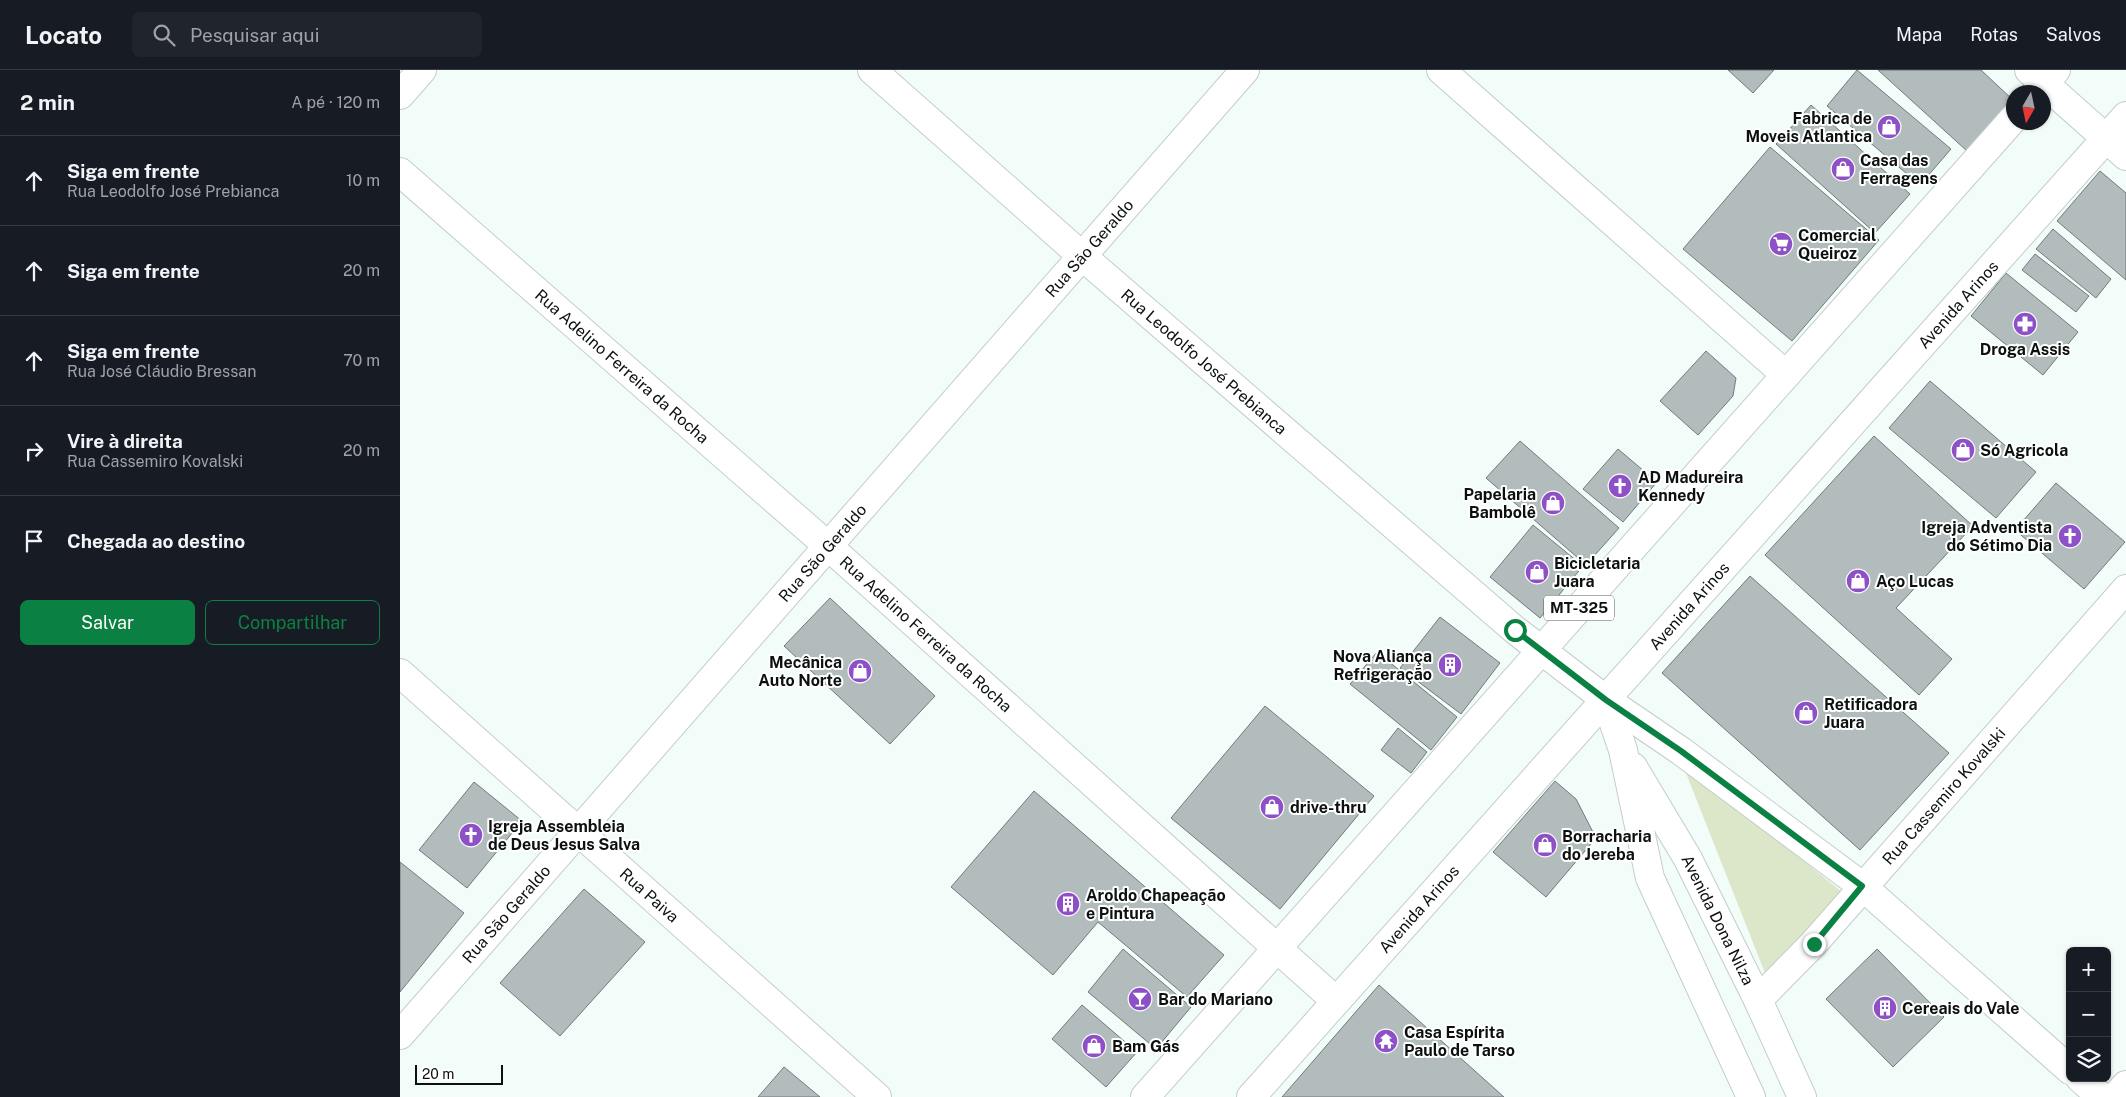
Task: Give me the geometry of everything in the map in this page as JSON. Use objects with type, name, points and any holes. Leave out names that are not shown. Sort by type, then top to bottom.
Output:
[{"type":"street","points":[[400,95],[422,70]]},
{"type":"street","name":"Rua Leodolfo José Prebianca","points":[[872,70],[1082,256],[1515,630],[1606,700],[1681,751],[1862,886],[2066,1066]]},
{"type":"street","name":"Rua São Geraldo","points":[[400,1035],[1245,70]]},
{"type":"street","points":[[1442,70],[1786,375]]},
{"type":"street","points":[[2041,79],[2126,156]]},
{"type":"street","name":"Avenida Arinos","points":[[1251,1097],[2126,116]]},
{"type":"street","name":"MT-325","points":[[1145,1097],[2006,127]]},
{"type":"street","name":"Rua Adelino Ferreira da Rocha","points":[[400,172],[828,546],[1336,1002]]},
{"type":"street","name":"Rua Cassemiro Kovalski","points":[[1758,1000],[1814,944],[1862,886],[2126,589]]},
{"type":"street","name":"Rua Paiva","points":[[400,673],[877,1097]]},
{"type":"street","name":"Avenida Dona Nilza","points":[[1606,700],[1623,750],[1650,878],[1751,1097]]},
{"type":"street","name":"Avenida Dona Nilza","points":[[1623,750],[1688,858],[1758,1000],[1802,1097]]},
{"type":"street","points":[[1650,878],[1688,858]]},
{"type":"street","points":[[2084,1082],[2101,1097]]},
{"type":"street","points":[[2115,1097],[2126,1085]]},
{"type":"green space","points":[[1682,763],[1847,896],[1765,973]]},
{"type":"building","points":[[1728,70],[1774,70],[1753,93]]},
{"type":"building","name":"Fabrica de Moveis Atlantica","points":[[1857,70],[1951,149],[1920,185],[1827,106]]},
{"type":"building","points":[[1878,70],[1981,70],[2006,93],[2006,110],[1967,151]]},
{"type":"building","name":"Casa das Ferragens","points":[[1811,105],[1910,194],[1875,233],[1776,144]]},
{"type":"building","name":"Comercial Queiroz","points":[[1770,147],[1879,240],[1792,341],[1683,249]]},
{"type":"building","points":[[2100,171],[2126,193],[2126,280],[2057,221]]},
{"type":"building","points":[[2053,229],[2111,279],[2096,298],[2036,249]]},
{"type":"building","points":[[2035,254],[2089,296],[2076,312],[2022,270]]},
{"type":"building","name":"Droga Assis","points":[[2006,273],[2078,332],[2043,375],[1971,316]]},
{"type":"building","points":[[1706,351],[1736,378],[1733,396],[1698,435],[1660,401]]},
{"type":"building","name":"Só Agricola","points":[[1930,381],[2036,472],[1996,518],[1889,428]]},
{"type":"building","name":"Aço Lucas","points":[[1874,436],[1973,526],[1896,608],[1952,659],[1919,695],[1765,555]]},
{"type":"building","name":"Papelaria Bambolê","points":[[1520,441],[1619,528],[1586,565],[1486,478]]},
{"type":"building","name":"AD Madureira Kennedy","points":[[1618,449],[1657,482],[1623,522],[1583,489]]},
{"type":"building","name":"Igreja Adventista do Sétimo Dia","points":[[2056,483],[2125,542],[2084,589],[2015,530]]},
{"type":"building","name":"Bicicletaria Juara","points":[[1533,525],[1583,566],[1540,618],[1490,577]]},
{"type":"building","name":"Retificadora Juara","points":[[1750,576],[1949,753],[1860,850],[1662,673]]},
{"type":"building","name":"Mecânica Auto Norte","points":[[830,598],[935,696],[890,744],[784,646]]},
{"type":"building","name":"Nova Aliança Refrigeração","points":[[1440,617],[1500,663],[1461,714],[1400,668]]},
{"type":"building","points":[[1377,652],[1457,717],[1431,750],[1350,684]]},
{"type":"building","name":"drive-thru","points":[[1265,706],[1374,796],[1280,909],[1171,818]]},
{"type":"building","points":[[1398,728],[1427,752],[1411,773],[1381,750]]},
{"type":"building","name":"Borracharia do Jereba","points":[[1555,781],[1576,799],[1596,838],[1546,897],[1493,852]]},
{"type":"building","name":"Igreja Assembleia de Deus Jesus Salva","points":[[474,782],[522,821],[467,888],[419,850]]},
{"type":"building","name":"Aroldo Chapeação e Pintura","points":[[1034,791],[1224,955],[1187,997],[1098,922],[1053,975],[951,887]]},
{"type":"building","points":[[400,862],[464,913],[400,992]]},
{"type":"building","points":[[584,889],[645,942],[560,1036],[500,983]]},
{"type":"building","name":"Bar do Mariano","points":[[1123,949],[1191,1007],[1156,1049],[1088,992]]},
{"type":"building","name":"Cereais do Vale","points":[[1877,949],[1944,1017],[1893,1067],[1826,999]]},
{"type":"building","name":"Casa Espírita Paulo de Tarso","points":[[1379,985],[1504,1097],[1282,1097]]},
{"type":"building","name":"Bam Gás","points":[[1082,1005],[1137,1052],[1106,1087],[1052,1039]]},
{"type":"building","points":[[784,1067],[820,1097],[758,1097]]},
{"type":"place","name":"Fabrica de Moveis Atlantica","points":[[1889,127]]},
{"type":"place","name":"Casa das Ferragens","points":[[1843,169]]},
{"type":"place","name":"Comercial Queiroz","points":[[1781,244]]},
{"type":"place","name":"Droga Assis","points":[[2025,324]]},
{"type":"place","name":"Só Agricola","points":[[1963,450]]},
{"type":"place","name":"AD Madureira Kennedy","points":[[1620,486]]},
{"type":"place","name":"Papelaria Bambolê","points":[[1553,503]]},
{"type":"place","name":"Igreja Adventista do Sétimo Dia","points":[[2070,536]]},
{"type":"place","name":"Bicicletaria Juara","points":[[1537,572]]},
{"type":"place","name":"Aço Lucas","points":[[1858,581]]},
{"type":"place","name":"Nova Aliança Refrigeração","points":[[1450,665]]},
{"type":"place","name":"Mecânica Auto Norte","points":[[860,671]]},
{"type":"place","name":"Retificadora Juara","points":[[1806,713]]},
{"type":"place","name":"drive-thru","points":[[1272,807]]},
{"type":"place","name":"Igreja Assembleia de Deus Jesus Salva","points":[[471,835]]},
{"type":"place","name":"Borracharia do Jereba","points":[[1545,845]]},
{"type":"place","name":"Aroldo Chapeação e Pintura","points":[[1068,904]]},
{"type":"place","name":"Bar do Mariano","points":[[1140,999]]},
{"type":"place","name":"Cereais do Vale","points":[[1885,1008]]},
{"type":"place","name":"Casa Espírita Paulo de Tarso","points":[[1386,1041]]},
{"type":"place","name":"Bam Gás","points":[[1094,1046]]},
{"type":"route","points":[[1515,630],[1606,700],[1681,751],[1862,886],[1814,944]]}]
